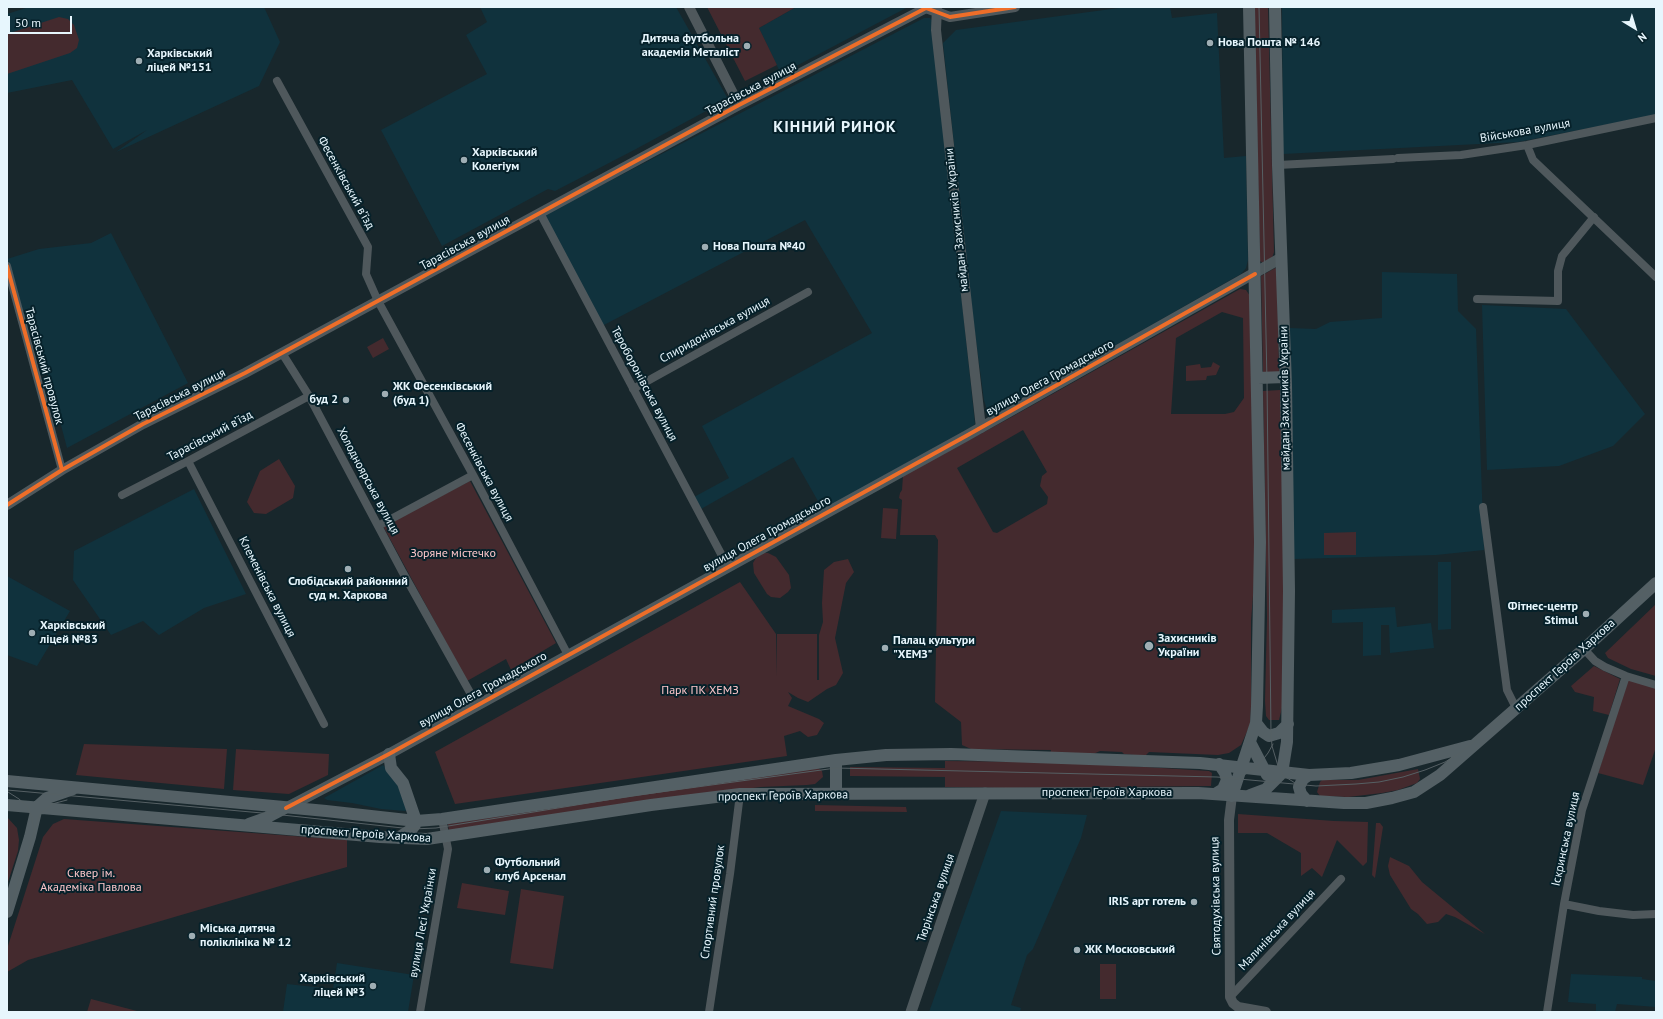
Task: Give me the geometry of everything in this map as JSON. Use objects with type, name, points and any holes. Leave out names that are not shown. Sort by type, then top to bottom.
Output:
[{"type":"main road","points":[[1232,796],[1251,744],[1256,723],[1260,542],[1258,378],[1249,7]]},
{"type":"main road","name":"майдан Захисників України","points":[[1247,797],[1262,791],[1272,784],[1282,772],[1288,742],[1289,591],[1275,7]]},
{"type":"main road","name":"вулиця Олега Громадського","points":[[286,808],[389,754],[982,428],[1281,258]]},
{"type":"main road","points":[[1258,378],[1285,377]]},
{"type":"main road","name":"проспект Героїв Харкова","points":[[7,805],[398,838],[427,839],[606,812],[740,794],[985,792],[1198,793],[1302,801],[1366,803],[1404,795],[1424,786],[1440,775],[1584,649],[1656,583]]},
{"type":"main road","points":[[1256,723],[1262,732],[1269,736],[1279,733],[1288,724]]},
{"type":"main road","points":[[1288,742],[1290,758],[1293,766],[1297,770],[1309,774]]},
{"type":"main road","points":[[1232,796],[1227,777],[1219,764],[1236,757],[1251,744]]},
{"type":"main road","points":[[1251,744],[1272,784],[1282,795],[1302,801],[1299,786],[1303,779],[1309,774]]},
{"type":"main road","name":"проспект Героїв Харкова","points":[[7,781],[82,787],[416,821],[442,819],[836,760],[874,756],[931,753],[1184,762],[1219,764],[1309,774],[1351,773],[1399,765],[1474,745]]},
{"type":"main road","points":[[389,754],[390,766],[403,783],[416,821],[412,829],[398,838]]},
{"type":"main road","points":[[836,760],[836,794]]},
{"type":"main road","points":[[1215,794],[1224,786],[1227,777]]},
{"type":"main road","points":[[7,912],[30,837],[37,807],[46,798],[82,787]]},
{"type":"main road","name":"Тюрінська вулиця","points":[[911,1012],[985,792]]},
{"type":"main road","points":[[244,825],[266,818],[286,808]]},
{"type":"street","points":[[689,7],[739,105]]},
{"type":"street","points":[[937,10],[950,16],[1015,7]]},
{"type":"street","name":"Тарасівська вулиця","points":[[7,505],[62,470],[143,424],[245,374],[739,105],[926,8],[937,10]]},
{"type":"street","name":"майдан Захисників України","points":[[937,10],[936,30],[972,353],[982,428]]},
{"type":"street","name":"Фесенківський в’їзд","points":[[277,81],[368,248],[366,274],[378,301]]},
{"type":"street","name":"Військова вулиця","points":[[1278,165],[1461,155],[1527,145],[1656,118]]},
{"type":"street","points":[[1527,145],[1533,160],[1656,277]]},
{"type":"street","name":"Тероборонівська вулиця","points":[[540,213],[728,567]]},
{"type":"street","points":[[1477,299],[1558,301],[1558,271],[1562,256],[1594,217]]},
{"type":"street","name":"Тарасівський провулок","points":[[7,266],[62,470]]},
{"type":"street","name":"Спиридонівська вулиця","points":[[633,389],[808,292]]},
{"type":"street","name":"Фесенківська вулиця","points":[[378,301],[473,475],[568,655]]},
{"type":"street","name":"Холодноярська вулиця","points":[[282,353],[309,396],[378,526],[477,705]]},
{"type":"street","name":"Тарасівський в’їзд","points":[[122,495],[309,396]]},
{"type":"street","name":"Клеменівська вулиця","points":[[188,461],[324,724]]},
{"type":"street","points":[[378,526],[473,475]]},
{"type":"street","points":[[1483,507],[1507,690],[1516,708]]},
{"type":"street","points":[[1584,649],[1595,661],[1605,667],[1626,676],[1656,685]]},
{"type":"street","name":"Іскринська вулиця","points":[[1547,1012],[1564,904],[1582,810],[1626,676]]},
{"type":"street","name":"Спортивний провулок","points":[[709,1012],[730,874],[740,794]]},
{"type":"street","name":"Святодухівська вулиця","points":[[1230,998],[1229,820],[1232,796]]},
{"type":"street","name":"вулиця Лесі Українки","points":[[420,1012],[448,848],[447,837],[442,819]]},
{"type":"street","name":"Малинівська вулиця","points":[[1230,998],[1341,879]]},
{"type":"street","points":[[1564,904],[1599,911],[1633,914],[1656,914]]},
{"type":"street","points":[[1230,998],[1238,1007],[1266,1012]]},
{"type":"shaded area","name":"Харківський ліцей №151","points":[[29,7],[264,7],[280,42],[259,86],[116,152],[147,130],[113,149],[72,80],[7,93],[7,14]]},
{"type":"shaded area","points":[[480,7],[676,7],[728,99],[555,191],[548,189],[442,246],[381,130],[487,74],[466,35],[487,22]]},
{"type":"shaded area","points":[[796,7],[908,7],[781,74],[759,28]]},
{"type":"shaded area","points":[[1126,7],[1170,7],[1172,18],[1217,13],[1224,158],[1246,156],[1248,260],[1246,268],[1241,274],[993,415],[990,415],[984,400],[973,319],[943,43],[956,30]]},
{"type":"shaded area","points":[[1282,7],[1656,7],[1656,115],[1518,142],[1283,154]]},
{"type":"shaded area","points":[[924,18],[930,18],[932,20],[975,424],[823,510],[793,457],[701,509],[694,497],[729,478],[702,426],[872,333],[805,220],[602,326],[544,215]]},
{"type":"shaded area","points":[[111,233],[188,383],[67,448],[37,334],[26,336],[7,266],[7,259],[39,249],[91,243]]},
{"type":"shaded area","points":[[1382,272],[1457,274],[1458,311],[1476,329],[1484,550],[1436,555],[1294,559],[1289,328],[1316,329],[1330,322],[1382,318]]},
{"type":"shaded area","points":[[1482,305],[1566,309],[1645,414],[1613,446],[1559,466],[1487,470]]},
{"type":"shaded area","points":[[194,489],[246,594],[204,608],[159,635],[143,621],[111,635],[73,580],[74,551]]},
{"type":"shaded area","points":[[1438,562],[1451,562],[1451,629],[1438,630]]},
{"type":"shaded area","name":"Харківський ліцей №83","points":[[7,576],[70,611],[37,666],[7,655]]},
{"type":"shaded area","points":[[1395,607],[1397,627],[1431,623],[1434,648],[1390,653],[1389,625],[1381,625],[1381,655],[1363,656],[1363,622],[1332,623],[1332,610]]},
{"type":"shaded area","points":[[383,765],[396,779],[407,810],[381,809],[327,800],[324,798]]},
{"type":"shaded area","points":[[1001,811],[1087,815],[1081,838],[1033,949],[1027,955],[1011,1005],[1021,1008],[1020,1012],[929,1012]]},
{"type":"shaded area","name":"Харківський ліцей №3","points":[[337,963],[414,975],[408,1012],[283,1012],[287,984],[333,989]]},
{"type":"shaded area","points":[[1571,974],[1642,977],[1642,979],[1656,981],[1656,1007],[1617,1004],[1615,1012],[1596,1012],[1596,1004],[1568,1002]]},
{"type":"green space","name":"Дитяча футбольна академія Металіст","points":[[707,7],[796,7],[759,28],[777,65],[745,81]]},
{"type":"green space","points":[[1254,7],[1268,7],[1274,252],[1272,258],[1263,263],[1260,261]]},
{"type":"green space","points":[[59,17],[68,19],[74,25],[79,40],[77,48],[70,53],[7,74],[7,34]]},
{"type":"green space","points":[[1275,268],[1277,269],[1279,372],[1263,372],[1261,276]]},
{"type":"green space","points":[[1240,289],[1246,290],[1250,296],[1257,545],[1251,621],[1250,725],[1241,745],[1229,753],[1218,755],[1149,752],[1145,756],[1124,754],[1122,752],[1100,751],[1089,756],[1083,763],[1209,771],[1212,773],[1211,786],[1006,788],[945,787],[945,777],[850,776],[850,767],[945,768],[945,761],[1048,762],[1051,750],[971,749],[962,745],[961,722],[935,702],[938,540],[935,535],[900,535],[902,500],[899,498],[902,490],[903,476]],"holes":[[[1222,312],[1243,318],[1244,398],[1234,412],[1225,414],[1171,414],[1176,338]],[[1023,430],[1047,472],[1042,476],[1040,486],[1048,497],[1047,504],[997,533],[993,532],[957,468]]]},
{"type":"green space","points":[[383,338],[389,349],[373,358],[367,347]]},
{"type":"green space","points":[[1213,362],[1220,366],[1216,375],[1207,376],[1206,380],[1186,381],[1186,366],[1200,364],[1201,368],[1211,367]]},
{"type":"green space","points":[[1280,390],[1284,645],[1282,669],[1282,708],[1279,720],[1269,720],[1266,716],[1265,701],[1267,617],[1263,391]]},
{"type":"green space","points":[[279,459],[295,486],[293,498],[266,514],[254,513],[247,502],[260,471]]},
{"type":"green space","name":"Зоряне містечко","points":[[470,481],[556,643],[511,670],[506,659],[467,681],[383,526]]},
{"type":"green space","points":[[883,508],[898,509],[896,539],[881,538]]},
{"type":"green space","points":[[1356,532],[1356,555],[1324,555],[1324,533]]},
{"type":"green space","points":[[763,553],[768,553],[776,557],[789,575],[791,588],[780,598],[771,597],[767,594],[754,573],[753,563],[756,558]]},
{"type":"green space","name":"Парк ПК ХЕМЗ","points":[[848,559],[854,572],[846,583],[835,638],[843,673],[836,685],[827,689],[808,702],[788,692],[792,698],[788,706],[819,719],[824,723],[817,735],[808,737],[800,731],[784,736],[787,756],[455,804],[435,752],[740,582],[776,634],[776,676],[777,634],[817,634],[817,680],[819,680],[819,635],[823,622],[822,603],[824,570],[834,562]]},
{"type":"green space","points":[[1656,604],[1656,676],[1631,669],[1608,658],[1605,653]]},
{"type":"green space","points":[[1594,666],[1620,679],[1609,715],[1593,711],[1594,697],[1575,692],[1571,686]]},
{"type":"green space","points":[[1628,679],[1656,688],[1656,747],[1643,785],[1598,773]]},
{"type":"green space","points":[[84,744],[227,749],[224,789],[76,775]]},
{"type":"green space","points":[[236,749],[329,754],[328,775],[289,794],[233,790]]},
{"type":"green space","points":[[817,767],[822,771],[823,777],[815,784],[761,787],[677,797],[449,832],[448,824]]},
{"type":"green space","points":[[1418,769],[1420,779],[1417,783],[1398,790],[1348,797],[1320,796],[1317,792],[1322,780],[1358,780]]},
{"type":"green space","points":[[815,805],[906,807],[907,812],[815,811]]},
{"type":"green space","points":[[1238,814],[1368,822],[1367,862],[1363,866],[1337,840],[1322,877],[1312,868],[1301,876],[1301,853],[1267,833],[1238,833]]},
{"type":"green space","points":[[7,817],[17,828],[19,840],[18,851],[7,885]]},
{"type":"green space","name":"Сквер ім. Академіка Павлова","points":[[64,819],[347,840],[347,867],[28,960],[7,972],[7,949],[43,837],[53,824]]},
{"type":"green space","points":[[1376,823],[1380,823],[1383,827],[1375,878],[1372,875]]},
{"type":"green space","points":[[1390,857],[1409,866],[1422,882],[1485,934],[1455,917],[1446,914],[1438,922],[1427,924],[1411,909],[1390,875],[1388,866]]},
{"type":"green space","points":[[462,883],[509,891],[505,915],[457,908]]},
{"type":"green space","points":[[521,889],[564,896],[553,969],[510,963]]},
{"type":"green space","points":[[1100,964],[1116,964],[1116,999],[1100,999]]},
{"type":"green space","points":[[91,999],[137,1011],[137,1012],[87,1012]]},
{"type":"tram line","points":[[1259,7],[1267,382],[1271,733],[1272,746],[1278,766],[1284,776],[1295,783]]},
{"type":"tram line","points":[[7,790],[273,814],[412,829],[436,828],[631,796],[836,768],[1217,777],[1316,786],[1379,782],[1403,777],[1425,770],[1445,762],[1460,753],[1583,648],[1656,581]]},
{"type":"tram line","points":[[1238,778],[1258,766],[1273,744]]},
{"type":"tram line","points":[[8,792],[27,806],[32,817],[33,829]]},
{"type":"tram line","points":[[7,919],[40,814],[52,804],[67,800]]},
{"type":"cycle path","points":[[7,505],[62,470],[143,424],[245,373],[739,105],[926,8],[950,17],[1015,7]]},
{"type":"cycle path","points":[[7,266],[62,470]]},
{"type":"cycle path","points":[[286,808],[389,754],[966,436],[1255,274]]},
{"type":"place","name":"Нова Пошта № 146","points":[[1210,43]]},
{"type":"place","name":"Дитяча футбольна академія Металіст","points":[[747,46]]},
{"type":"place","name":"Харківський ліцей №151","points":[[139,61]]},
{"type":"place","name":"Харківський Колегіум","points":[[464,160]]},
{"type":"place","name":"Нова Пошта №40","points":[[705,247]]},
{"type":"place","name":"ЖК Фесенківський (буд 1)","points":[[385,394]]},
{"type":"place","name":"буд 2","points":[[346,400]]},
{"type":"place","name":"Слобідський районний суд м. Харкова","points":[[348,569]]},
{"type":"place","name":"Фітнес-центр Stimul","points":[[1586,614]]},
{"type":"place","name":"Харківський ліцей №83","points":[[32,633]]},
{"type":"place","name":"Захисників України","points":[[1149,646]]},
{"type":"place","name":"Палац культури \"ХЕМЗ\"","points":[[885,648]]},
{"type":"place","name":"Футбольний клуб Арсенал","points":[[487,870]]},
{"type":"place","name":"IRIS арт готель","points":[[1194,902]]},
{"type":"place","name":"Міська дитяча поліклініка № 12","points":[[192,936]]},
{"type":"place","name":"ЖК Московський","points":[[1077,950]]},
{"type":"place","name":"Харківський ліцей №3","points":[[373,986]]},
{"type":"district","name":"КІННИЙ РИНОК","points":[[835,127]]}]
